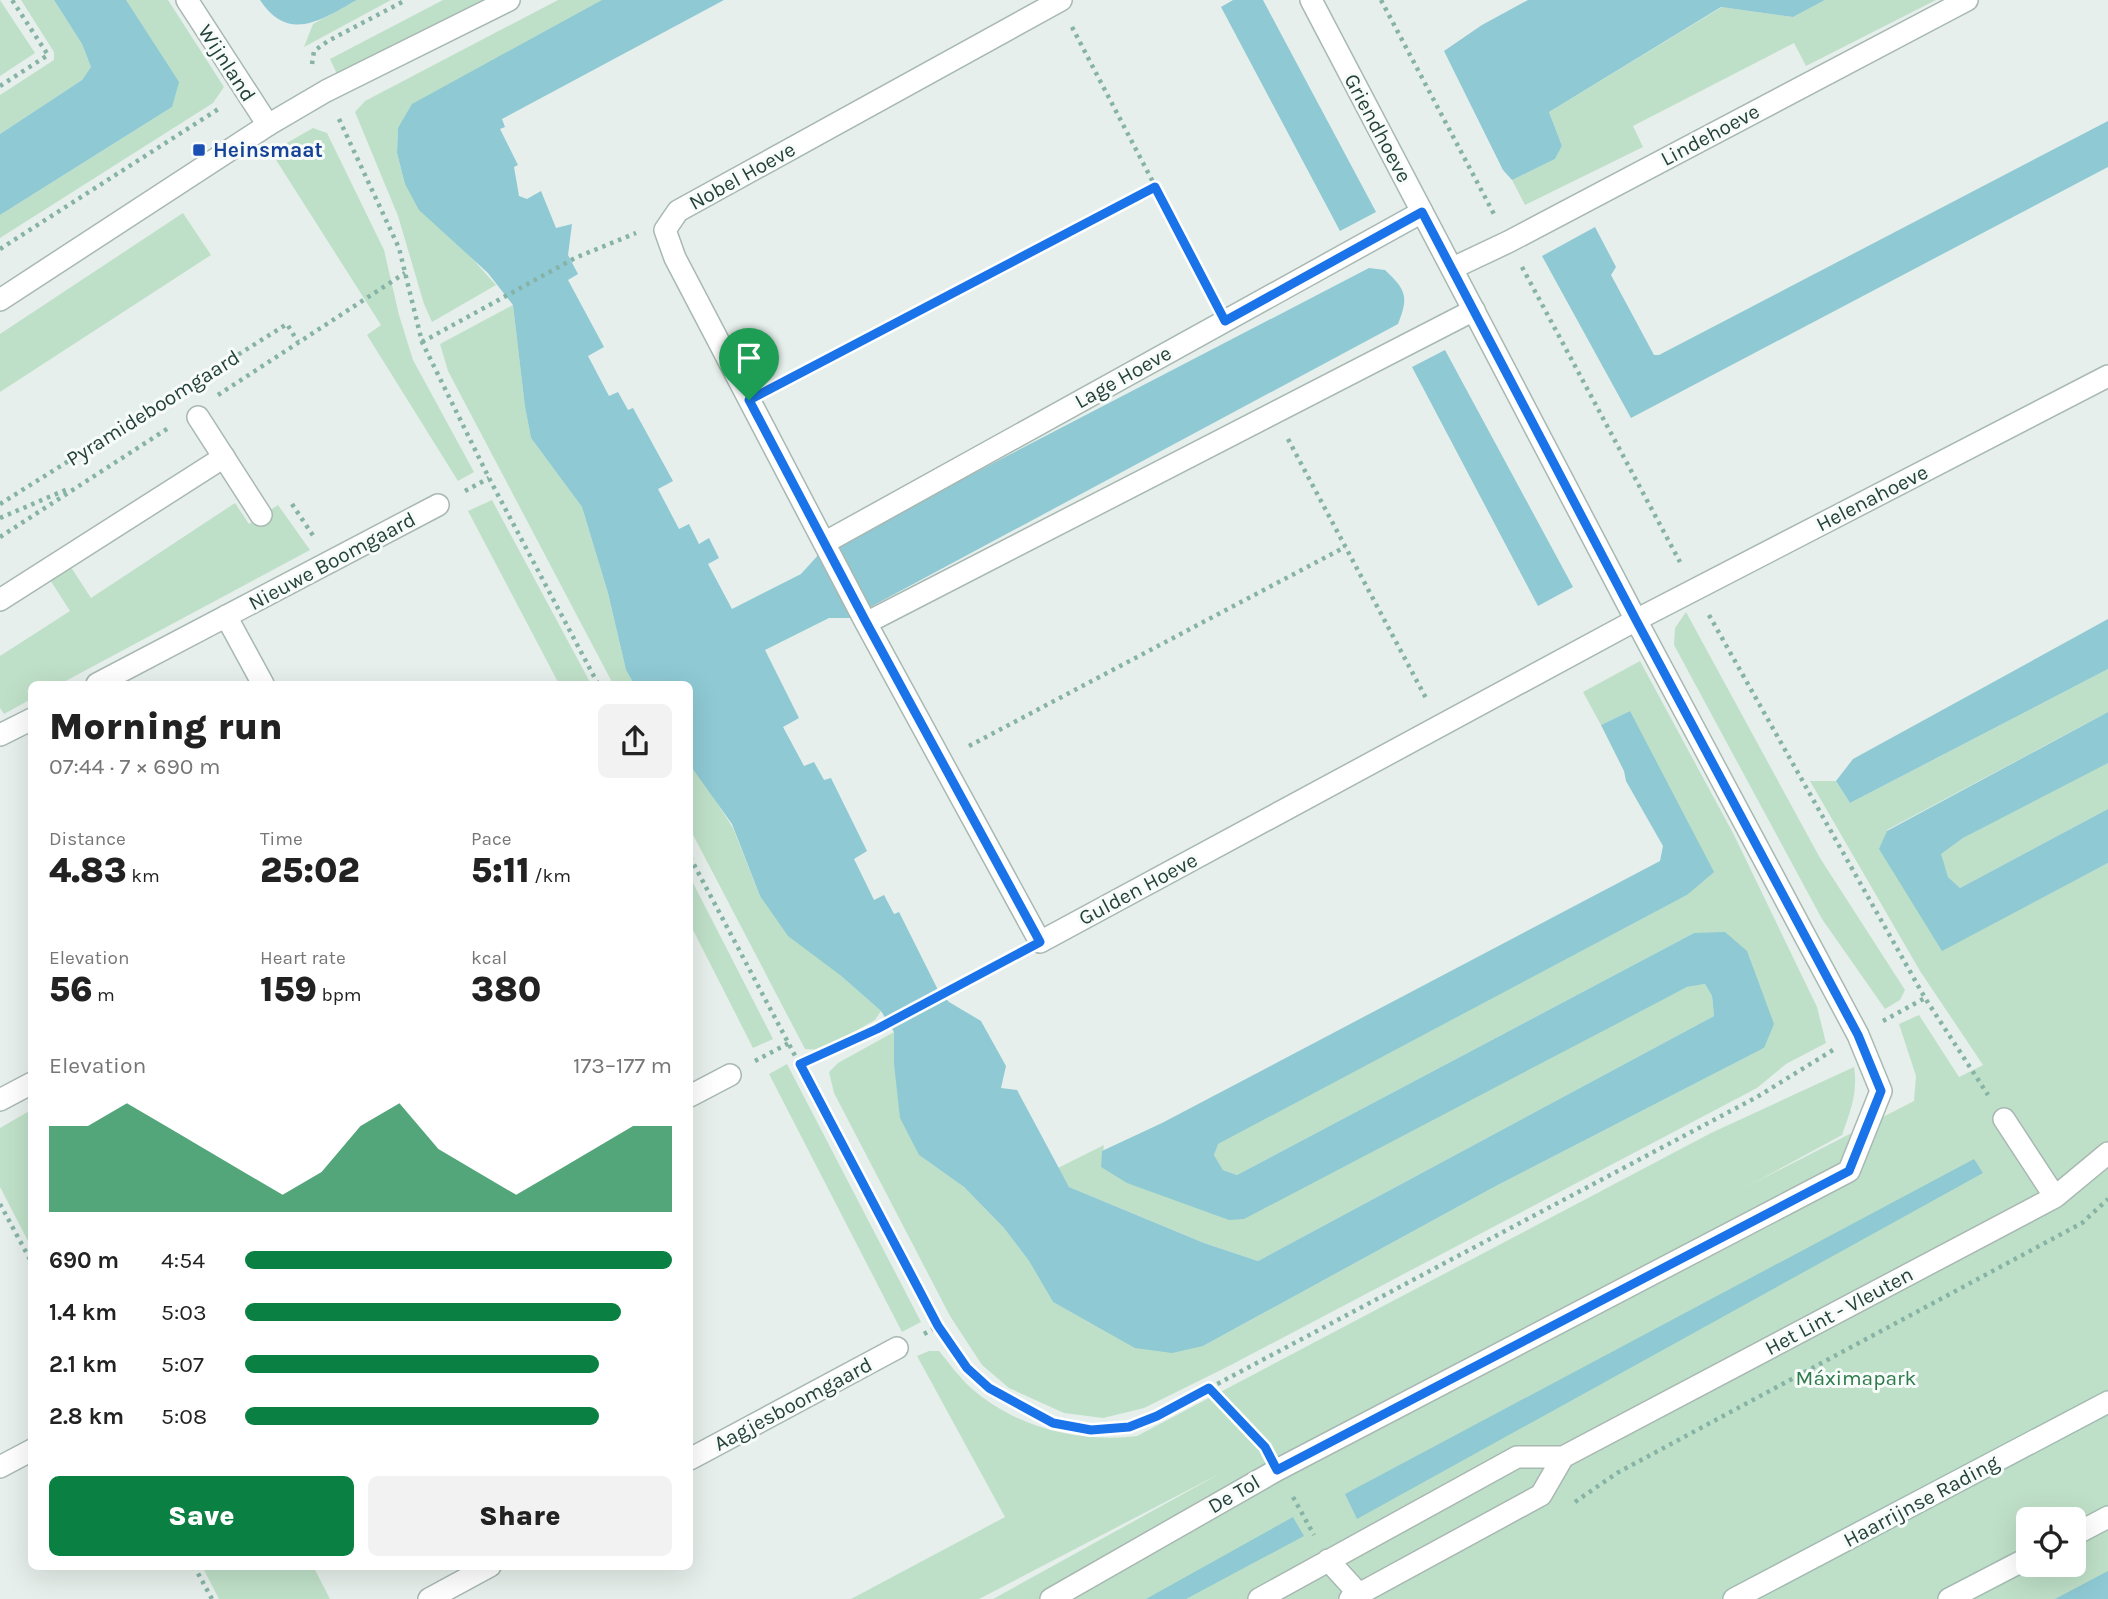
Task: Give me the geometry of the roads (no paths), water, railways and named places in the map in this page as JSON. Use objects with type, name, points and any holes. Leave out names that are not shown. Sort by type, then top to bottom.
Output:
[{"type":"street","name":"Wijnland","points":[[187,0],[268,125]]},
{"type":"street","points":[[0,300],[268,125],[326,92],[509,0]]},
{"type":"street","name":"Nobel Hoeve","points":[[825,545],[675,258],[665,230],[678,211],[1060,0]]},
{"type":"street","name":"Griendhoeve","points":[[1311,0],[1636,620],[1858,1035]]},
{"type":"street","name":"Lindehoeve","points":[[1453,268],[1508,242],[1967,0]]},
{"type":"street","name":"Lage Hoeve","points":[[825,545],[1422,212]]},
{"type":"street","points":[[825,545],[865,620],[1474,310]]},
{"type":"street","name":"Helenahoeve","points":[[1636,620],[2108,376]]},
{"type":"street","points":[[198,417],[261,515]]},
{"type":"street","points":[[0,600],[224,457]]},
{"type":"street","name":"Nieuwe Boomgaard","points":[[103,681],[438,505]]},
{"type":"street","name":"Nieuwe Boomgaard","points":[[226,616],[260,681]]},
{"type":"street","name":"Gulden Hoeve","points":[[865,620],[1040,942],[1636,620]]},
{"type":"street","points":[[0,735],[28,721]]},
{"type":"street","name":"De Tol","points":[[1051,1599],[1277,1470],[1849,1171],[1881,1091],[1858,1035]]},
{"type":"street","points":[[693,1095],[730,1075]]},
{"type":"street","points":[[0,1100],[28,1085]]},
{"type":"street","points":[[2004,1119],[2055,1197]]},
{"type":"street","name":"Het Lint - Vleuten","points":[[1259,1599],[1517,1457],[1563,1457],[2055,1197],[2108,1153]]},
{"type":"street","name":"Aagjesboomgaard","points":[[693,1457],[897,1348]]},
{"type":"street","name":"Haarrijnse Rading","points":[[1734,1599],[2108,1402]]},
{"type":"street","points":[[0,1467],[28,1452]]},
{"type":"street","points":[[1328,1560],[1355,1597],[1541,1495],[1563,1457]]},
{"type":"street","points":[[2086,1529],[2108,1517]]},
{"type":"street","points":[[1950,1599],[2016,1564]]},
{"type":"street","points":[[429,1599],[483,1570]]},
{"type":"water","points":[[54,0],[126,0],[179,82],[172,107],[0,215],[0,134],[82,80],[91,67],[82,44]]},
{"type":"water","points":[[260,0],[357,0],[319,20],[294,24],[282,21]]},
{"type":"water","points":[[602,0],[724,0],[502,119],[505,127],[500,129],[518,165],[514,167],[519,196],[527,199],[541,191],[556,228],[572,224],[568,255],[578,274],[568,280],[604,347],[588,356],[609,396],[618,392],[628,410],[633,408],[673,481],[658,489],[679,529],[689,524],[699,544],[709,538],[719,558],[708,564],[732,609],[801,574],[820,553],[1369,268],[1385,270],[1401,288],[1404,307],[1398,324],[850,618],[829,618],[765,650],[799,718],[783,727],[804,766],[814,762],[824,780],[831,778],[867,851],[854,859],[874,900],[884,895],[894,914],[899,912],[938,990],[949,1002],[981,1021],[1006,1066],[1001,1088],[1017,1090],[1069,1187],[1204,1243],[1258,1261],[1714,1016],[1712,996],[1705,984],[1687,987],[1244,1219],[1229,1220],[1127,1183],[1101,1167],[1102,1151],[1162,1123],[1660,861],[1663,846],[1626,781],[1624,771],[1601,725],[1630,711],[1714,872],[1687,895],[1218,1144],[1214,1155],[1223,1170],[1237,1175],[1694,933],[1725,932],[1747,951],[1774,1024],[1764,1048],[1494,1187],[1203,1346],[1172,1353],[1135,1348],[1053,1302],[1029,1261],[1004,1228],[964,1187],[919,1155],[900,1118],[894,1064],[894,1032],[881,1011],[840,975],[788,936],[760,896],[732,824],[693,769],[693,681],[632,681],[626,670],[608,593],[582,507],[531,438],[513,305],[488,273],[419,210],[405,184],[397,153],[398,128],[412,104]]},
{"type":"water","points":[[1233,0],[1263,0],[1376,212],[1340,231],[1221,7]]},
{"type":"water","points":[[1528,0],[1825,0],[1793,17],[1721,7],[1549,112],[1562,146],[1555,159],[1512,180],[1503,170],[1444,51],[1482,25]]},
{"type":"water","points":[[2108,121],[2108,167],[1631,418],[1542,256],[1595,227],[1616,267],[1611,275],[1654,355],[1659,355]]},
{"type":"water","points":[[1445,350],[1573,587],[1538,606],[1412,367]]},
{"type":"water","points":[[2108,619],[2108,669],[1850,803],[1836,781],[1853,759]]},
{"type":"water","points":[[2108,712],[2108,763],[1963,838],[1941,854],[1948,877],[1960,888],[2108,809],[2108,863],[1942,951],[1879,849],[1887,831]]},
{"type":"water","points":[[1974,1159],[1983,1173],[1357,1519],[1345,1494]]},
{"type":"water","points":[[1293,1517],[1304,1536],[1186,1599],[1146,1599]]},
{"type":"water","points":[[2108,1571],[2108,1599],[2055,1599]]},
{"type":"place","name":"Heinsmaat","points":[[199,150]]},
{"type":"park label","name":"Máximapark","points":[[1856,1378]]}]
